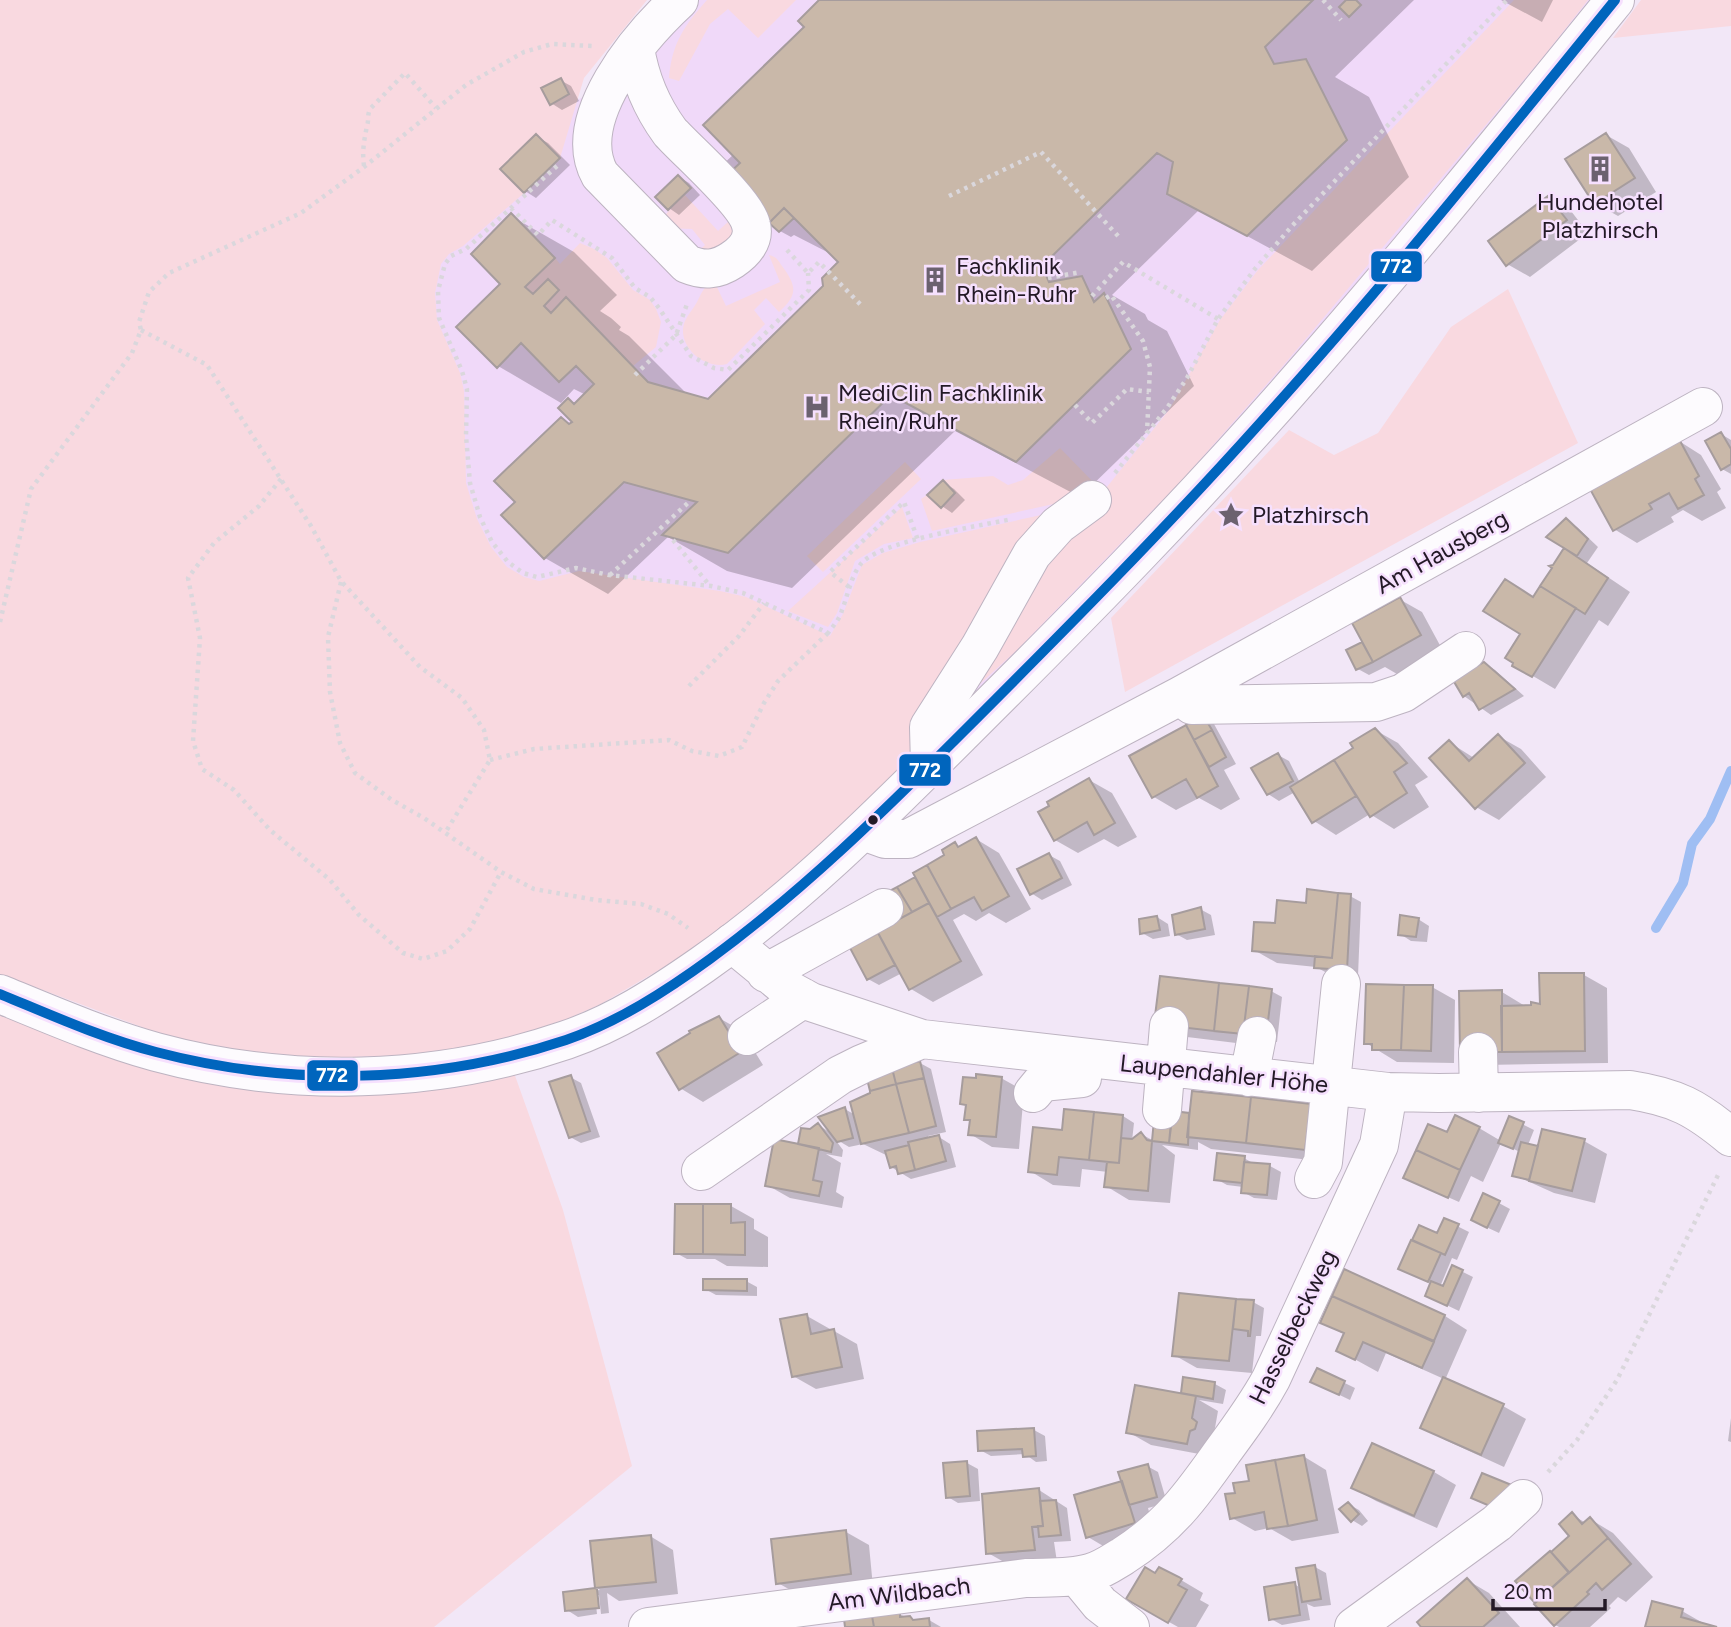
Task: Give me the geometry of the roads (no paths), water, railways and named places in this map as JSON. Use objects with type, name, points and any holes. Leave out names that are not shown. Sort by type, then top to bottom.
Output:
[{"type":"street","points":[[635,48],[647,96],[660,119],[743,208],[752,227],[751,238],[739,255],[727,264],[711,270],[687,264],[600,175],[594,164],[592,135],[599,111],[614,80],[635,48],[678,0]]},
{"type":"street","points":[[0,994],[110,1037],[203,1063],[256,1073],[308,1076],[396,1074],[516,1056],[569,1040],[613,1022],[651,1000],[727,947],[805,886],[1093,602],[1299,380],[1429,230],[1615,0]]},
{"type":"street","name":"Am Hausberg","points":[[863,831],[885,839],[908,839],[1180,696],[1703,407]]},
{"type":"street","points":[[930,765],[929,727],[981,647],[1032,554],[1058,525],[1092,500]]},
{"type":"street","points":[[1180,696],[1192,705],[1376,702],[1403,693],[1466,651]]},
{"type":"street","points":[[766,973],[884,908]]},
{"type":"street","name":"Laupendahler Höhe","points":[[727,947],[804,998],[922,1039],[1083,1058],[1152,1084],[1249,1077],[1332,1086],[1407,1081],[1479,1093],[1630,1090],[1680,1102],[1726,1132]]},
{"type":"street","points":[[1314,1179],[1324,1162],[1341,984]]},
{"type":"street","points":[[747,1036],[804,998]]},
{"type":"street","points":[[1152,1084],[1169,1026]]},
{"type":"street","points":[[1249,1077],[1257,1036]]},
{"type":"street","points":[[701,1171],[840,1075],[922,1039]]},
{"type":"street","points":[[1013,1050],[1021,1093],[1042,1082],[1082,1078],[1083,1058]]},
{"type":"street","points":[[1478,1052],[1479,1093]]},
{"type":"street","name":"Hasselbeckweg","points":[[1077,1576],[1108,1565],[1162,1528],[1184,1506],[1259,1401],[1275,1373],[1407,1081]]},
{"type":"street","points":[[1353,1627],[1497,1523],[1523,1499]]},
{"type":"street","points":[[1077,1576],[1100,1604],[1130,1627]]},
{"type":"street","name":"Am Wildbach","points":[[649,1627],[1026,1578],[1077,1576]]},
{"type":"waterway","points":[[1656,928],[1683,883],[1692,844],[1710,819],[1731,771]]},
{"type":"place","name":"Hundehotel Platzhirsch","points":[[1600,169]]},
{"type":"place","name":"Fachklinik Rhein-Ruhr","points":[[935,280]]},
{"type":"place","name":"MediClin Fachklinik Rhein/Ruhr","points":[[817,407]]},
{"type":"place","name":"Platzhirsch","points":[[1231,515]]}]
